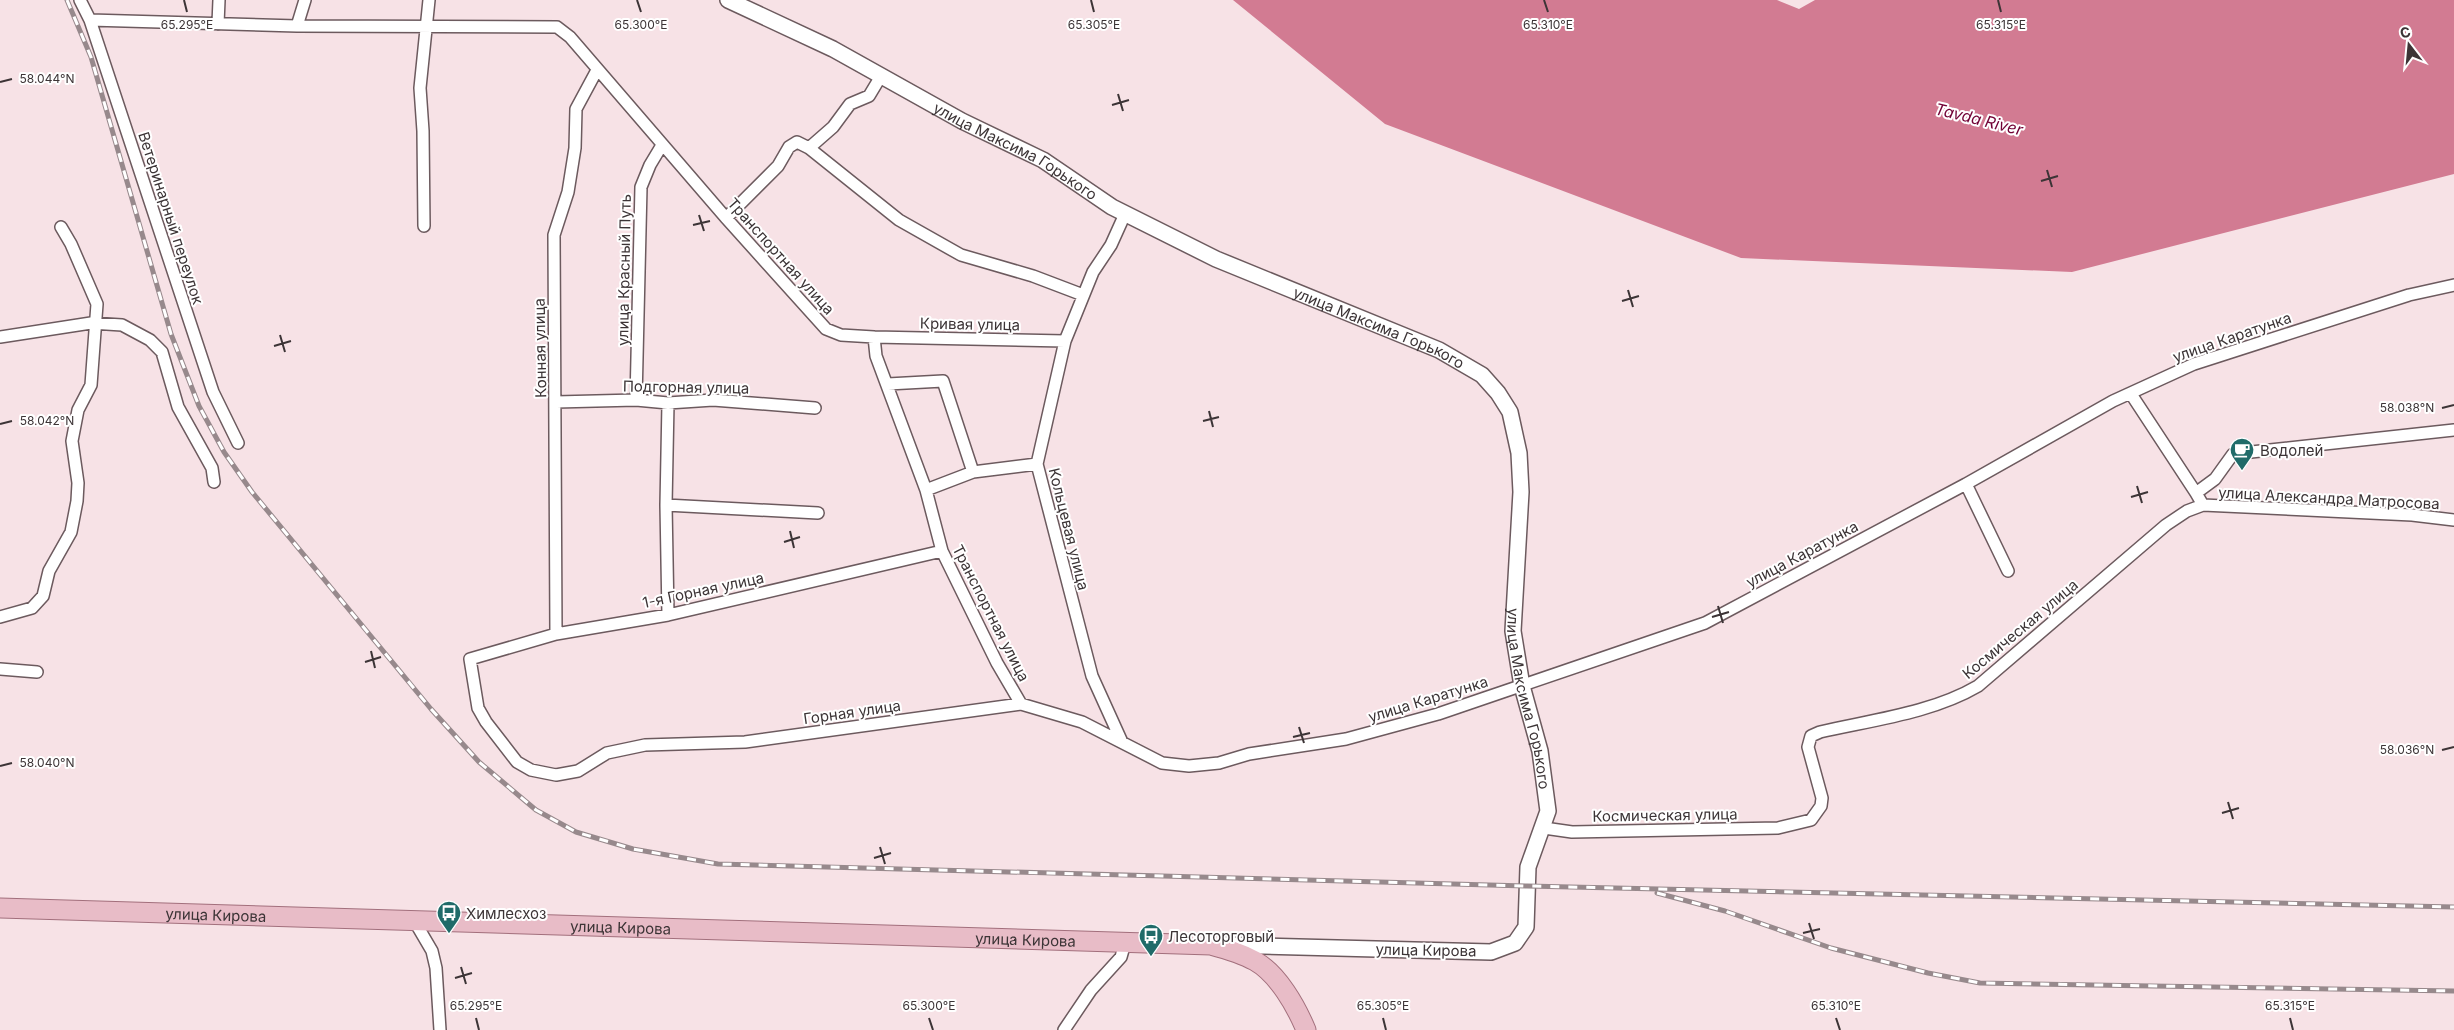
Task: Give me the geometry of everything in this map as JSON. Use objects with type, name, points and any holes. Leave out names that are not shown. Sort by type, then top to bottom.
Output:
[{"type":"main road","name":"улица Кирова","points":[[0,908],[1211,945],[1257,962],[1270,972],[1306,1030]]},
{"type":"street","name":"Ветеринарный переулок","points":[[80,0],[90,20],[213,392],[238,443]]},
{"type":"street","points":[[218,24],[219,0]]},
{"type":"street","points":[[298,26],[305,0]]},
{"type":"street","points":[[424,226],[424,131],[420,88],[429,0]]},
{"type":"street","name":"улица Максима Горького","points":[[728,0],[833,49],[962,121],[1043,160],[1125,214],[1216,258],[1439,350],[1482,375],[1498,393],[1510,412],[1519,453],[1521,492],[1514,631],[1522,686],[1540,751],[1547,792],[1548,811],[1544,828],[1528,867],[1526,927],[1515,943],[1491,952]]},
{"type":"street","points":[[90,20],[298,26],[426,26]]},
{"type":"street","name":"Транспортная улица","points":[[426,26],[557,27],[570,37],[662,146],[826,329],[841,335],[874,338],[876,356],[926,490],[942,551],[997,663],[1021,704]]},
{"type":"street","name":"Конная улица","points":[[556,634],[554,235],[568,192],[574,148],[576,109],[597,70]]},
{"type":"street","points":[[809,148],[833,127],[850,104],[869,96],[881,76]]},
{"type":"street","points":[[726,218],[778,166],[788,147],[796,142],[809,148],[899,220],[961,255],[1033,276],[1084,296]]},
{"type":"street","name":"улица Красный Путь","points":[[636,400],[641,187],[650,165],[662,146]]},
{"type":"street","name":"Кольцевая улица","points":[[1121,740],[1092,676],[1037,464],[1065,341],[1093,272],[1111,245],[1125,214]]},
{"type":"street","points":[[0,617],[32,608],[42,596],[49,571],[71,532],[78,483],[72,441],[78,410],[90,385],[97,304],[71,244],[61,227]]},
{"type":"street","name":"улица Каратунка","points":[[1140,752],[1162,763],[1190,766],[1219,763],[1249,754],[1346,739],[1438,714],[1704,623],[1966,484],[2113,401],[2194,364],[2409,295],[2454,285]]},
{"type":"street","points":[[0,337],[96,323],[122,325],[150,340],[162,352],[178,407],[212,468],[214,482]]},
{"type":"street","name":"Кривая улица","points":[[874,338],[1065,341]]},
{"type":"street","points":[[888,384],[943,381],[973,472]]},
{"type":"street","points":[[2131,394],[2203,505]]},
{"type":"street","name":"Подгорная улица","points":[[556,402],[636,400],[668,403],[713,400],[815,408]]},
{"type":"street","points":[[668,403],[666,505],[668,615]]},
{"type":"street","points":[[2196,493],[2215,478],[2233,454],[2454,430]]},
{"type":"street","points":[[926,490],[973,472],[1037,464]]},
{"type":"street","points":[[1966,484],[2008,571]]},
{"type":"street","points":[[666,505],[818,513]]},
{"type":"street","name":"улица Александра Матросова","points":[[2203,505],[2412,515],[2454,520]]},
{"type":"street","name":"Космическая улица","points":[[1544,828],[1572,832],[1778,828],[1812,820],[1821,806],[1822,798],[1808,747],[1812,736],[1820,732],[1903,713],[1962,696],[1978,686],[2166,525],[2203,505]]},
{"type":"street","name":"1-я Горная улица","points":[[564,774],[532,770],[517,762],[478,708],[470,659],[556,634],[668,615],[942,551]]},
{"type":"street","points":[[0,668],[37,672]]},
{"type":"street","name":"Горная улица","points":[[564,774],[578,771],[606,753],[645,745],[745,742],[1021,704],[1082,722],[1121,740],[1140,752]]},
{"type":"street","points":[[415,922],[432,951],[436,968],[440,1030]]},
{"type":"street","points":[[1064,1030],[1091,990],[1121,957],[1125,943]]},
{"type":"street","name":"улица Кирова","points":[[1211,945],[1491,952]]},
{"type":"water","name":"Tavda River","points":[[1233,0],[1777,0],[1799,9],[1815,0],[2454,0],[2454,174],[2072,272],[1741,258],[1385,124]]},
{"type":"railway","points":[[67,0],[91,57],[171,334],[199,406],[224,452],[252,492],[431,709],[479,762],[536,810],[576,832],[633,849],[718,864],[1527,886],[2454,907]]},
{"type":"railway","points":[[1657,893],[1725,911],[1831,948],[1928,973],[1980,983],[2454,991]]},
{"type":"place","name":"Водолей","points":[[2242,471]]},
{"type":"place","name":"Химлесхоз","points":[[449,934]]},
{"type":"place","name":"Лесоторговый","points":[[1151,957]]}]
